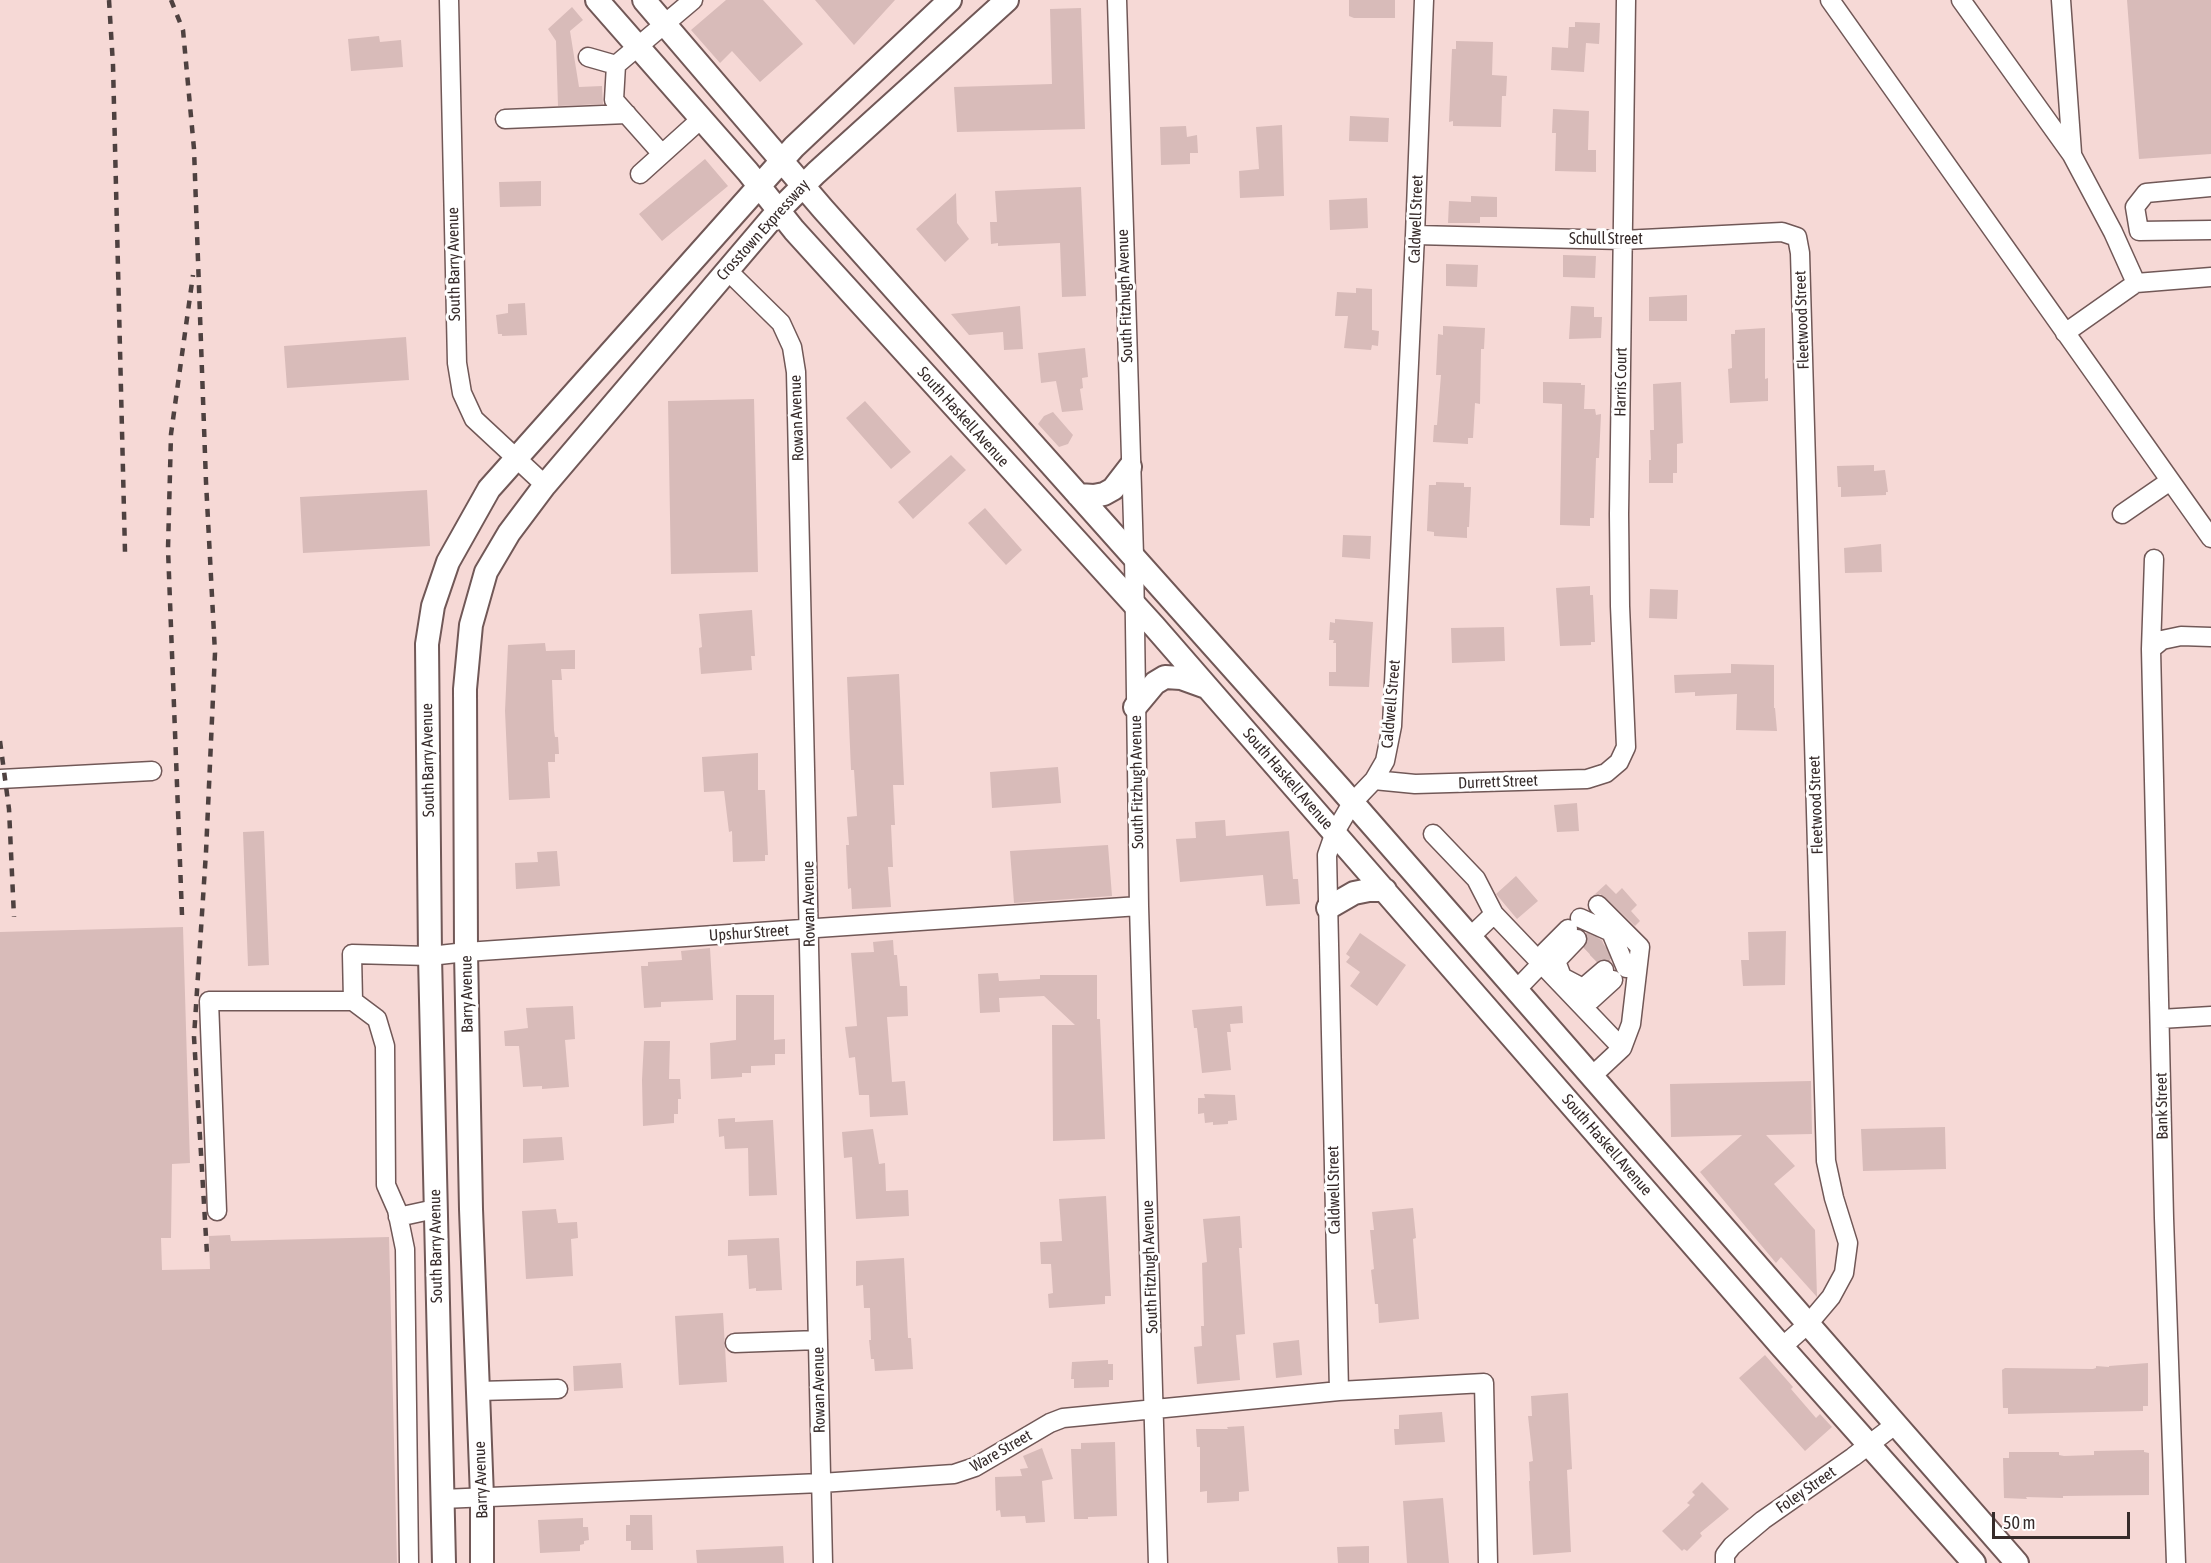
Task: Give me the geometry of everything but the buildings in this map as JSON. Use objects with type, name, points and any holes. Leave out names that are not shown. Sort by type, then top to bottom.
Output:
[{"type":"main road","name":"South Haskell Avenue","points":[[597,0],[794,230],[1135,605],[1782,1347],[1974,1563]]},
{"type":"main road","name":"South Haskell Avenue","points":[[644,0],[802,185],[1134,555],[1593,1076],[2017,1563]]},
{"type":"main road","name":"Crosstown Expressway","points":[[515,460],[782,160],[950,0]]},
{"type":"main road","name":"Crosstown Expressway","points":[[545,485],[802,185],[1007,0]]},
{"type":"main road","name":"South Barry Avenue","points":[[444,1563],[430,956],[427,644],[433,606],[448,562],[489,489],[515,460]]},
{"type":"main road","points":[[1078,495],[1104,494],[1113,489],[1130,467]]},
{"type":"main road","name":"Barry Avenue","points":[[482,1563],[466,952],[465,689],[471,626],[486,572],[509,533],[545,485]]},
{"type":"main road","points":[[1135,707],[1155,682],[1165,678],[1181,678],[1207,687]]},
{"type":"main road","points":[[1328,908],[1354,893],[1385,890]]},
{"type":"main road","points":[[435,1209],[471,1209]]},
{"type":"street","name":"South Barry Avenue","points":[[449,0],[457,363],[462,393],[474,419],[515,460]]},
{"type":"street","points":[[662,154],[614,100],[616,65],[693,0]]},
{"type":"street","name":"South Fitzhugh Avenue","points":[[1117,0],[1134,555],[1139,906],[1158,1563]]},
{"type":"street","name":"Caldwell Street","points":[[1339,1391],[1327,855],[1335,832],[1352,803],[1374,780],[1385,761],[1392,726],[1424,0]]},
{"type":"street","name":"Harris Court","points":[[1619,762],[1626,747],[1618,513],[1626,0]]},
{"type":"street","points":[[1830,0],[2211,538]]},
{"type":"street","points":[[1961,0],[2073,155],[2136,283]]},
{"type":"street","points":[[2061,0],[2073,155]]},
{"type":"street","points":[[588,57],[616,65]]},
{"type":"street","points":[[505,119],[627,114]]},
{"type":"street","points":[[640,174],[701,119]]},
{"type":"street","points":[[2211,187],[2146,193],[2135,207],[2139,231],[2211,230]]},
{"type":"street","name":"Schull Street","points":[[1415,235],[1623,240],[1782,232],[1797,237]]},
{"type":"street","name":"Fleetwood Street","points":[[1782,1347],[1809,1323],[1831,1297],[1844,1273],[1848,1243],[1826,1161],[1801,277],[1797,237]]},
{"type":"street","name":"Rowan Avenue","points":[[727,270],[780,323],[792,347],[796,372],[823,1563]]},
{"type":"street","points":[[2065,333],[2136,283],[2211,277]]},
{"type":"street","points":[[515,460],[545,485]]},
{"type":"street","points":[[2122,514],[2170,481]]},
{"type":"street","name":"Bank Street","points":[[2154,559],[2151,649],[2164,1218],[2176,1563]]},
{"type":"street","points":[[2151,649],[2162,640],[2181,636],[2211,637]]},
{"type":"street","name":"Durrett Street","points":[[1374,780],[1415,784],[1587,779],[1606,773],[1619,762]]},
{"type":"street","points":[[0,779],[152,771]]},
{"type":"street","points":[[1433,834],[1476,879],[1494,914],[1560,979],[1622,1048]]},
{"type":"street","points":[[1593,1076],[1622,1048],[1630,1024],[1640,947],[1599,946],[1545,952],[1560,979],[1591,1000],[1599,946],[1598,905]]},
{"type":"street","name":"Upshur Street","points":[[353,1001],[352,954],[430,956],[1139,906]]},
{"type":"street","points":[[1470,937],[1494,914]]},
{"type":"street","points":[[1560,979],[1575,980],[1599,946]]},
{"type":"street","points":[[1516,990],[1542,963]]},
{"type":"street","points":[[217,1211],[209,1001],[353,1001],[376,1019],[385,1046],[386,1185],[398,1217],[405,1249],[409,1563]]},
{"type":"street","points":[[2160,1019],[2211,1016]]},
{"type":"street","points":[[398,1217],[435,1209]]},
{"type":"street","points":[[735,1343],[818,1340]]},
{"type":"street","name":"Ware Street","points":[[442,1499],[821,1483],[966,1471],[1050,1423],[1064,1418],[1339,1391],[1484,1383],[1488,1563]]},
{"type":"street","points":[[478,1391],[558,1389]]},
{"type":"street","name":"Foley Street","points":[[1725,1563],[1725,1556],[1732,1546],[1763,1520],[1896,1424]]},
{"type":"tunnel","points":[[1584,948],[1596,936]]},
{"type":"tunnel","points":[[1596,961],[1608,949]]},
{"type":"railway","points":[[109,0],[113,65],[125,552]]},
{"type":"railway","points":[[171,0],[183,30],[194,149],[206,482],[215,653],[206,852],[194,1037],[207,1254]]},
{"type":"railway","points":[[182,915],[168,549],[171,434],[193,275]]},
{"type":"railway","points":[[0,741],[9,809],[14,917]]}]
